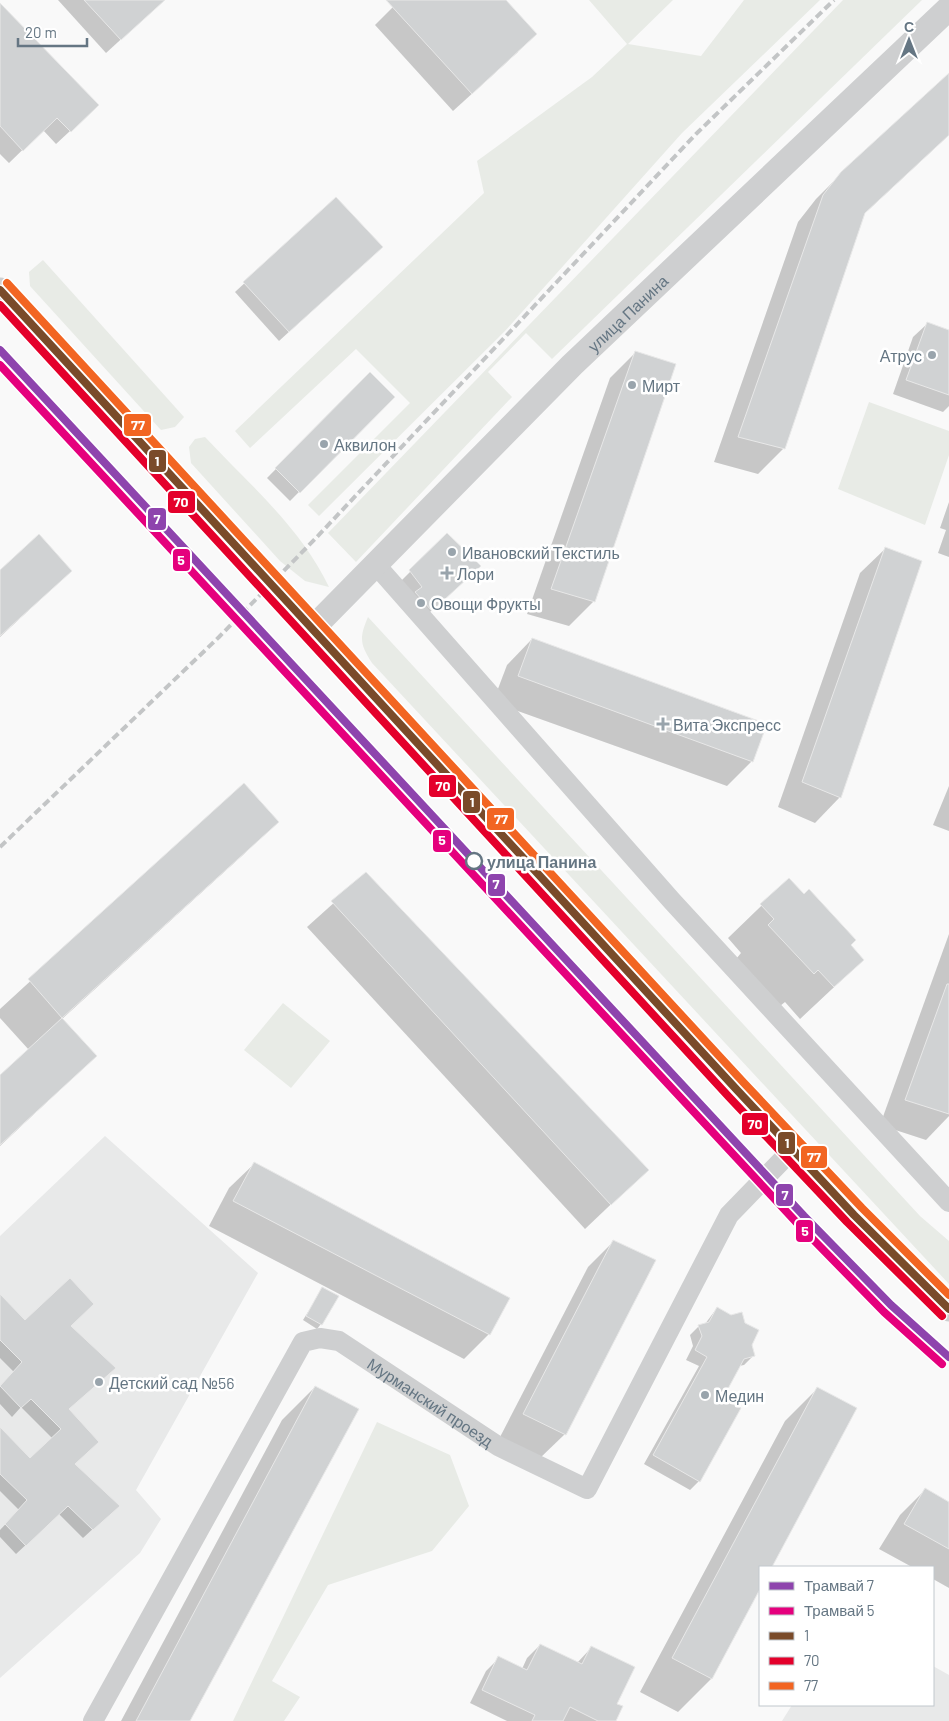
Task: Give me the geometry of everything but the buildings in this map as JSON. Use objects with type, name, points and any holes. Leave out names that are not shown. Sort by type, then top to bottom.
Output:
[{"type":"street","name":"улица Панина","points":[[313,628],[572,365],[949,8]]},
{"type":"street","points":[[0,290],[313,628],[475,808],[792,1149],[908,1270],[949,1308]]},
{"type":"street","points":[[376,566],[672,901],[949,1202]]},
{"type":"street","name":"Мурманский проезд","points":[[93,1721],[303,1342],[320,1338],[339,1341],[498,1446],[587,1489],[729,1214],[792,1149]]},
{"type":"shaded area","points":[[589,0],[673,0],[628,44],[701,56],[744,0],[820,0],[682,133],[505,331],[319,516],[308,505],[410,403],[356,349],[250,448],[235,431],[484,193],[477,161],[592,77],[627,44]]},
{"type":"shaded area","points":[[843,0],[922,0],[552,359],[526,333],[488,372],[512,397],[356,562],[328,533]]},
{"type":"shaded area","points":[[43,260],[184,417],[175,427],[161,430],[30,286],[29,272]]},
{"type":"shaded area","points":[[869,402],[949,431],[949,455],[925,525],[838,489]]},
{"type":"shaded area","points":[[205,437],[289,526],[304,545],[329,587],[305,581],[280,561],[191,463],[189,447],[195,439]]},
{"type":"shaded area","points":[[368,617],[920,1216],[949,1241],[949,1284],[372,663],[362,641],[363,630]]},
{"type":"shaded area","points":[[283,1003],[330,1041],[291,1088],[244,1050]]},
{"type":"shaded area","name":"Детский сад №56","points":[[105,1136],[258,1273],[136,1490],[161,1519],[140,1553],[0,1678],[0,1236]]},
{"type":"shaded area","points":[[377,1422],[450,1455],[469,1506],[432,1551],[328,1585],[272,1681],[300,1697],[284,1721],[233,1721]]},
{"type":"shaded area","points":[[934,1667],[949,1675],[949,1721],[782,1721],[791,1706],[934,1706]]},
{"type":"railway","points":[[0,847],[219,637],[315,539],[696,134],[834,0]]},
{"type":"tram line","name":"7","points":[[0,350],[804,1216],[891,1305],[949,1357]]},
{"type":"tram line","name":"5","points":[[0,365],[797,1223],[884,1312],[942,1364]]},
{"type":"transit line","name":"77","points":[[7,283],[744,1083],[862,1208],[949,1295]]},
{"type":"transit line","name":"1","points":[[0,290],[737,1090],[854,1215],[949,1309]]},
{"type":"transit line","name":"70","points":[[0,305],[729,1097],[847,1222],[942,1316]]},
{"type":"place","name":"Атрус","points":[[932,355]]},
{"type":"place","name":"Мирт","points":[[632,385]]},
{"type":"place","name":"Аквилон","points":[[324,444]]},
{"type":"place","name":"Ивановский Текстиль","points":[[452,552]]},
{"type":"place","name":"Лори","points":[[447,573]]},
{"type":"place","name":"Овощи Фрукты","points":[[421,603]]},
{"type":"place","name":"Вита Экспресс","points":[[663,724]]},
{"type":"place","name":"улица Панина","points":[[474,861]]},
{"type":"place","name":"Детский сад №56","points":[[99,1382]]},
{"type":"place","name":"Медин","points":[[705,1395]]}]
